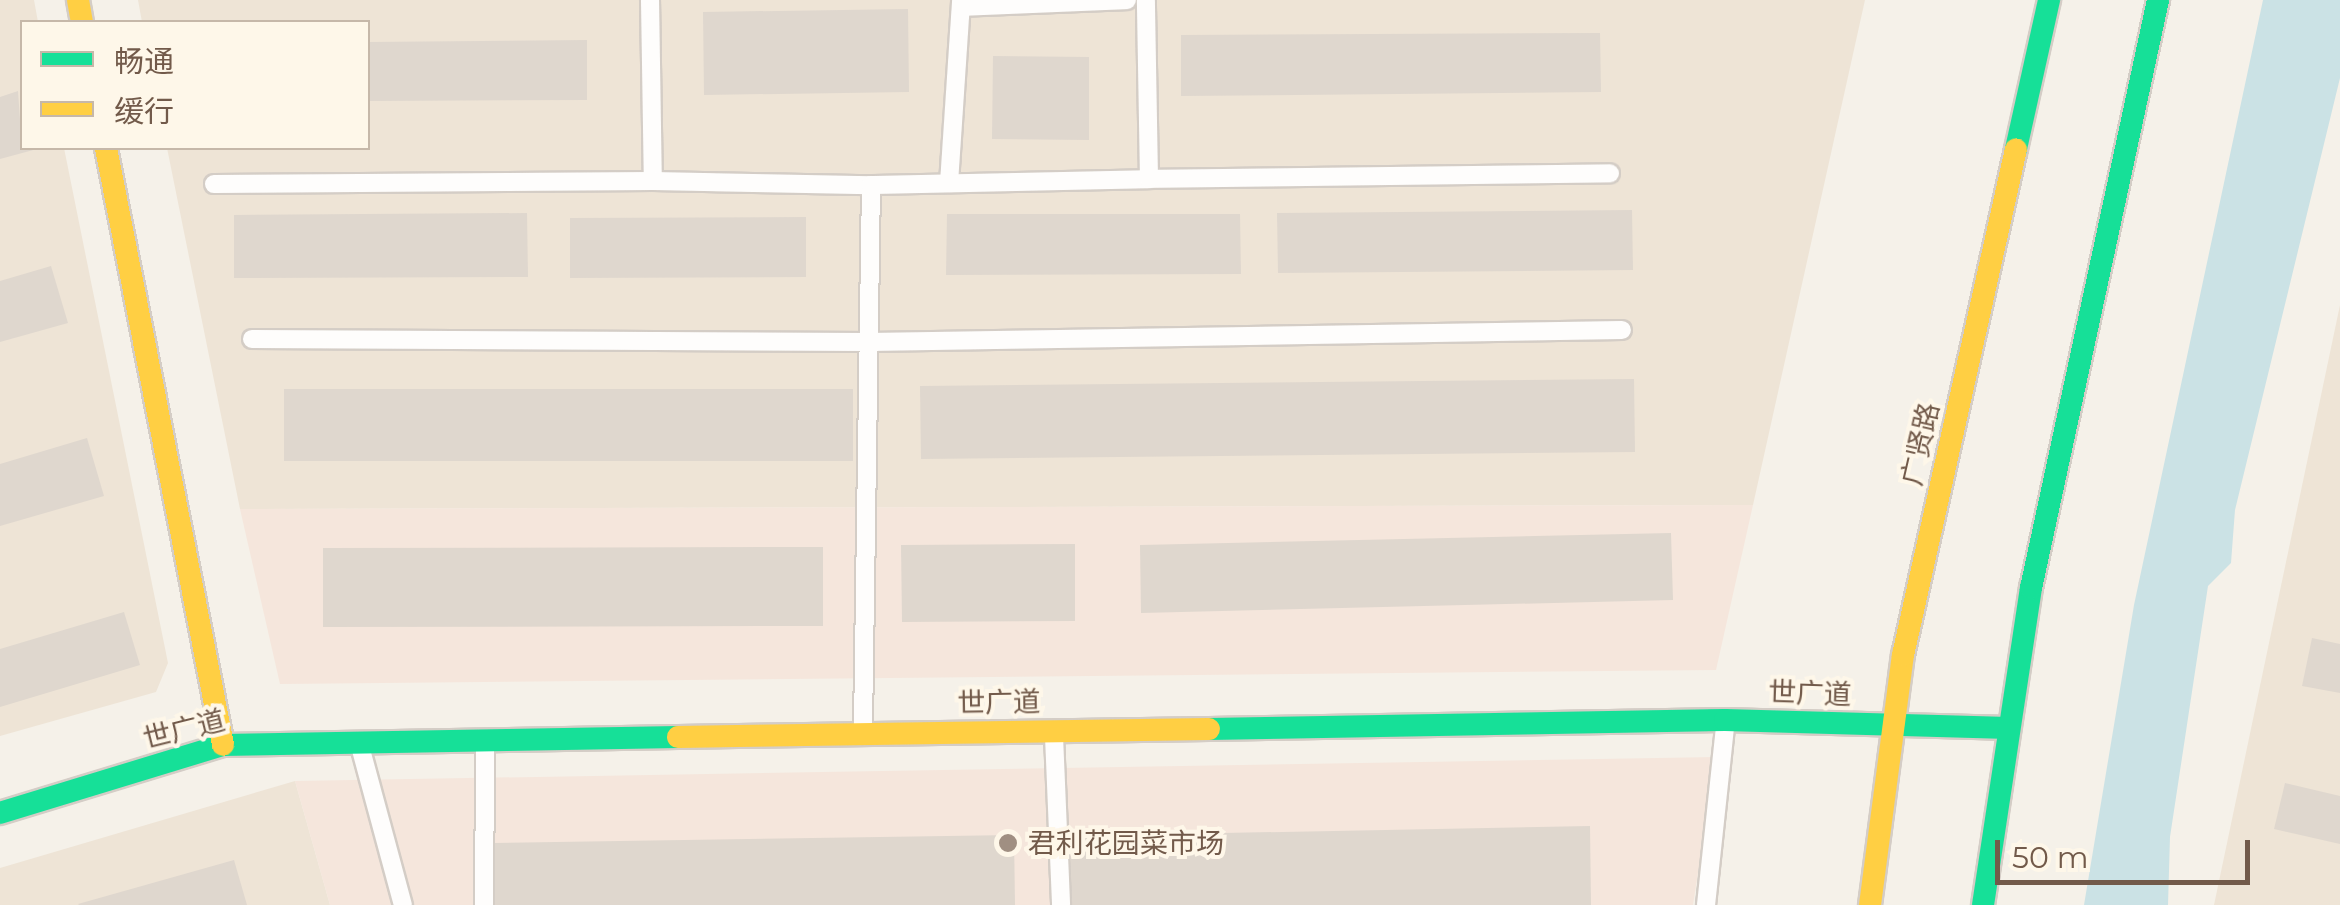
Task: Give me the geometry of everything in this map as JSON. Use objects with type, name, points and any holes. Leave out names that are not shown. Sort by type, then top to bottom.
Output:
[{"type":"street","name":"广贤路","points":[[1870,905],[1904,655],[2050,0]]},
{"type":"street","points":[[1984,905],[2008,728],[2065,419],[2158,0]]},
{"type":"street","points":[[106,150],[223,745]]},
{"type":"street","name":"世广道","points":[[0,813],[223,745],[1725,720],[2008,728]]},
{"type":"lane","points":[[650,0],[654,181]]},
{"type":"lane","points":[[949,183],[961,3],[1128,0]]},
{"type":"lane","points":[[1146,0],[1149,179]]},
{"type":"lane","points":[[214,184],[654,181],[871,185],[1610,173]]},
{"type":"lane","points":[[863,735],[871,185]]},
{"type":"lane","points":[[252,339],[869,342],[1622,330]]},
{"type":"lane","points":[[1706,905],[1725,720]]},
{"type":"lane","points":[[1054,732],[1060,905]]},
{"type":"lane","points":[[484,905],[485,741]]},
{"type":"lane","points":[[359,743],[402,905]]},
{"type":"shaded area","points":[[0,0],[34,0],[38,20],[20,20],[20,150],[64,150],[168,663],[156,692],[0,736]]},
{"type":"shaded area","points":[[138,0],[1865,0],[1753,505],[240,509],[167,150],[370,150],[370,20],[142,20]]},
{"type":"shaded area","points":[[2340,305],[2340,905],[2214,905]]},
{"type":"shaded area","points":[[1753,505],[1716,670],[280,684],[240,509]]},
{"type":"shaded area","name":"君利花园菜市场","points":[[1716,757],[1693,905],[330,905],[295,781]]},
{"type":"shaded area","points":[[295,781],[330,905],[0,905],[0,868]]},
{"type":"water","points":[[2263,0],[2340,0],[2340,78],[2235,510],[2231,563],[2208,586],[2170,837],[2168,905],[2084,905],[2134,605]]},
{"type":"building","points":[[908,9],[909,92],[704,95],[703,12]]},
{"type":"building","points":[[1600,33],[1601,92],[1181,96],[1181,35]]},
{"type":"building","points":[[587,40],[587,100],[370,101],[370,42]]},
{"type":"building","points":[[993,56],[1089,57],[1089,140],[992,139]]},
{"type":"building","points":[[18,91],[20,150],[33,150],[0,159],[0,97]]},
{"type":"building","points":[[1632,210],[1633,270],[1278,273],[1277,213]]},
{"type":"building","points":[[527,213],[528,277],[234,278],[234,215]]},
{"type":"building","points":[[947,214],[1240,214],[1241,274],[946,275]]},
{"type":"building","points":[[806,217],[806,277],[570,278],[570,218]]},
{"type":"building","points":[[51,266],[68,323],[0,342],[0,281]]},
{"type":"building","points":[[1634,379],[1635,452],[921,459],[920,386]]},
{"type":"building","points":[[284,389],[853,389],[853,461],[284,461]]},
{"type":"building","points":[[87,438],[104,496],[0,526],[0,464]]},
{"type":"building","points":[[1671,533],[1673,600],[1141,613],[1140,545]]},
{"type":"building","points":[[1075,544],[1075,621],[902,622],[901,545]]},
{"type":"building","points":[[823,547],[823,626],[323,627],[323,548]]},
{"type":"building","points":[[124,612],[140,665],[0,707],[0,649]]},
{"type":"building","points":[[2312,638],[2340,644],[2340,693],[2302,686]]},
{"type":"building","points":[[2285,783],[2340,796],[2340,844],[2274,829]]},
{"type":"building","points":[[1590,826],[1591,905],[1071,905],[1070,836]]},
{"type":"building","points":[[1014,835],[1015,905],[494,905],[493,843]]},
{"type":"building","points":[[234,860],[247,905],[78,904]]},
{"type":"traffic: fast","points":[[2016,149],[2049,0]]},
{"type":"traffic: fast","points":[[1983,905],[2031,588],[2158,0]]},
{"type":"traffic: fast","points":[[1209,729],[1725,720],[2009,728]]},
{"type":"traffic: fast","points":[[0,813],[223,745],[678,737]]},
{"type":"traffic: slow","points":[[78,0],[82,20]]},
{"type":"traffic: slow","points":[[1870,905],[1903,655],[2016,149]]},
{"type":"traffic: slow","points":[[106,150],[223,745]]},
{"type":"traffic: slow","points":[[678,737],[1209,729]]},
{"type":"place","name":"君利花园菜市场","points":[[1008,843]]}]
